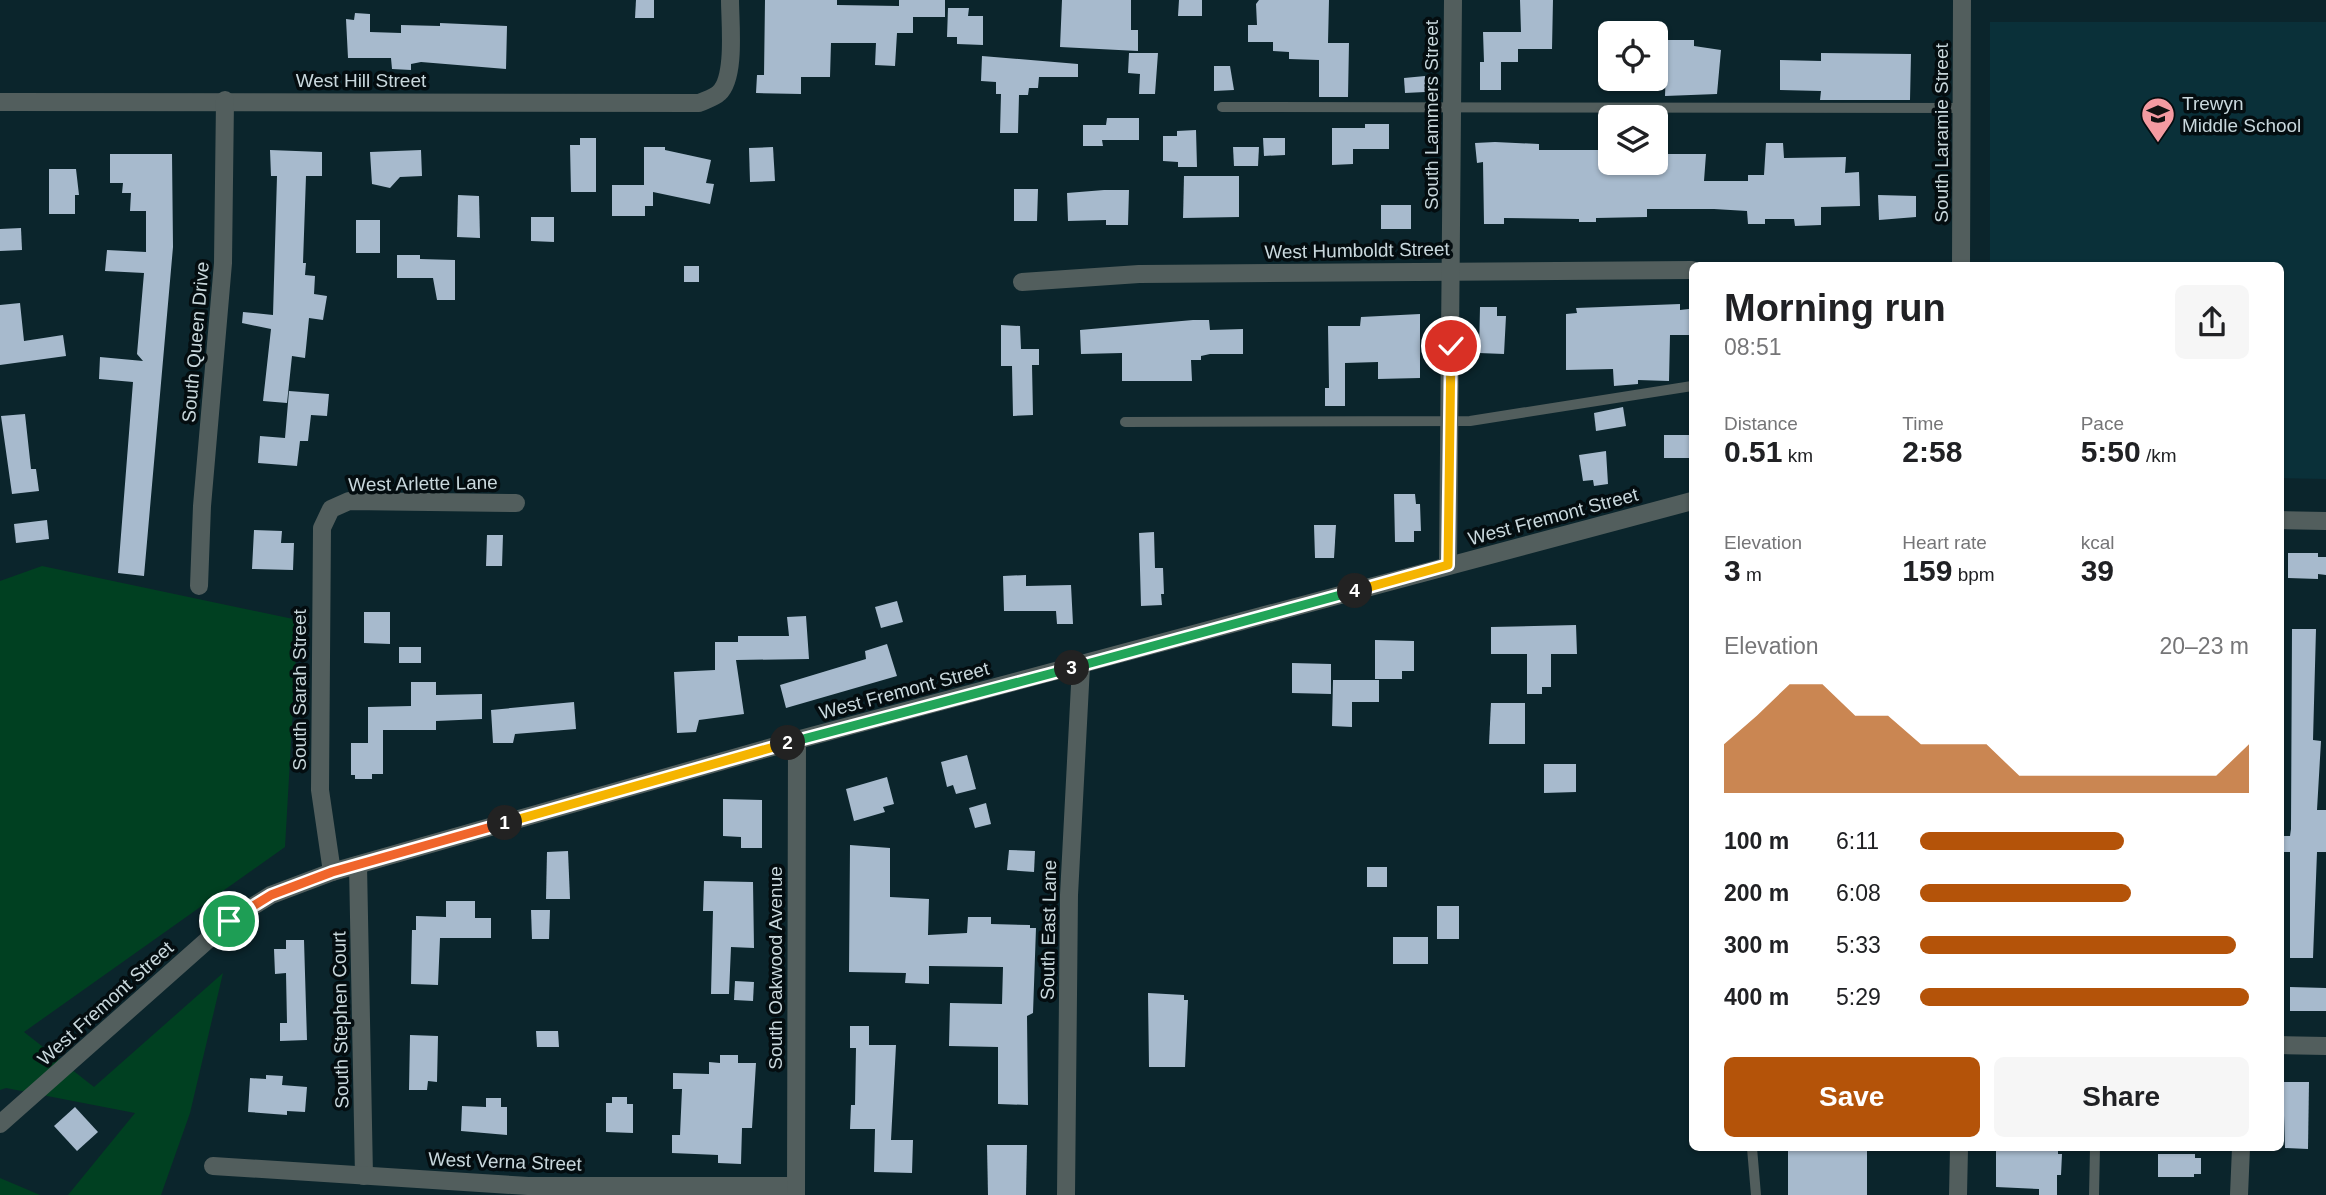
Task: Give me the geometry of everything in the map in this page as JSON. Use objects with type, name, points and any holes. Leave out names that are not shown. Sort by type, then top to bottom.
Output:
[{"type":"street","name":"West Hill Street","points":[[0,102],[225,100],[689,104],[719,93],[725,85],[729,65],[730,0]]},
{"type":"street","name":"South Lammers Street","points":[[1448,565],[1452,0]]},
{"type":"street","name":"South Laramie Street","points":[[1961,262],[1962,0]]},
{"type":"street","name":"South Queen Drive","points":[[200,586],[202,506],[223,274],[225,100]]},
{"type":"street","name":"West Humboldt Street","points":[[1022,282],[1139,274],[1689,270]]},
{"type":"street","name":"West Arlette Lane","points":[[331,509],[349,501],[516,503]]},
{"type":"street","name":"West Fremont Street","points":[[0,1124],[229,921],[271,895],[332,872],[797,740],[1689,502]]},
{"type":"street","name":"South Sarah Street","points":[[331,509],[321,528],[320,790],[332,872]]},
{"type":"street","points":[[2284,520],[2326,521]]},
{"type":"street","name":"South East Lane","points":[[1066,1195],[1069,895],[1081,666]]},
{"type":"street","name":"South Oakwood Avenue","points":[[796,1191],[797,740]]},
{"type":"street","name":"South Stephen Court","points":[[358,865],[363,1176]]},
{"type":"street","points":[[2284,1045],[2326,1046]]},
{"type":"street","points":[[1958,1195],[1959,1151]]},
{"type":"street","points":[[2239,1195],[2241,1151]]},
{"type":"street","name":"West Verna Street","points":[[213,1166],[528,1190],[796,1191]]},
{"type":"lane","points":[[1222,107],[1962,108]]},
{"type":"lane","points":[[1125,422],[1470,421],[1689,386]]},
{"type":"lane","points":[[1752,1151],[1756,1195]]},
{"type":"lane","points":[[2094,1195],[2095,1151]]},
{"type":"shaded area","name":"Trewyn Middle School","points":[[1990,22],[2326,22],[2326,479],[2284,478],[2284,262],[1990,262]]},
{"type":"green space","points":[[42,566],[298,620],[285,847],[24,1032],[94,1087],[223,973],[190,1113],[161,1195],[68,1195],[135,1113],[6,1088],[0,1090],[0,581]]},
{"type":"green space","points":[[0,1178],[40,1195],[0,1195]]},
{"type":"building","points":[[636,0],[654,0],[654,18],[635,18]]},
{"type":"building","points":[[765,0],[837,0],[837,5],[899,6],[899,0],[945,0],[945,17],[913,17],[913,33],[897,33],[895,66],[875,65],[876,43],[831,43],[830,77],[801,77],[801,94],[756,93],[757,75],[764,75]]},
{"type":"building","points":[[1062,0],[1131,0],[1131,30],[1138,30],[1138,51],[1060,47]]},
{"type":"building","points":[[1179,0],[1202,0],[1202,16],[1178,16]]},
{"type":"building","points":[[1259,0],[1329,0],[1328,43],[1349,43],[1348,97],[1319,97],[1319,60],[1289,59],[1289,52],[1273,51],[1273,42],[1248,42],[1248,25],[1257,25],[1256,4]]},
{"type":"building","points":[[1520,0],[1553,0],[1552,49],[1518,49],[1518,62],[1501,62],[1501,90],[1480,90],[1480,62],[1484,62],[1483,32],[1521,32]]},
{"type":"building","points":[[948,8],[969,8],[968,16],[983,16],[983,45],[957,44],[957,37],[947,37]]},
{"type":"building","points":[[355,13],[370,14],[370,32],[401,33],[401,25],[440,26],[440,23],[507,26],[506,69],[421,62],[411,64],[411,70],[392,69],[391,58],[348,58],[346,19],[354,20]]},
{"type":"building","points":[[1668,40],[1694,40],[1694,46],[1721,50],[1717,94],[1665,96],[1665,91],[1668,91]]},
{"type":"building","points":[[1129,53],[1158,53],[1155,94],[1139,94],[1140,74],[1128,73]]},
{"type":"building","points":[[1821,53],[1911,54],[1910,100],[1820,100],[1821,91],[1780,90],[1780,60],[1821,61]]},
{"type":"building","points":[[982,56],[1078,64],[1078,77],[1039,77],[1038,88],[1029,88],[1028,95],[1019,95],[1018,133],[1000,133],[1001,94],[996,94],[996,82],[981,81]]},
{"type":"building","points":[[1214,66],[1230,66],[1234,90],[1214,91]]},
{"type":"building","points":[[1425,76],[1425,92],[1405,93],[1404,78]]},
{"type":"building","points":[[1107,118],[1139,118],[1139,140],[1102,140],[1103,146],[1083,146],[1083,125],[1106,125]]},
{"type":"building","points":[[1365,124],[1389,124],[1389,149],[1353,149],[1353,164],[1332,165],[1332,128],[1365,128]]},
{"type":"building","points":[[1196,130],[1197,167],[1178,167],[1178,162],[1163,161],[1163,136],[1177,136],[1177,131]]},
{"type":"building","points":[[580,138],[596,138],[596,192],[571,192],[570,145],[580,145]]},
{"type":"building","points":[[1263,138],[1285,138],[1285,155],[1264,156]]},
{"type":"building","points":[[1475,143],[1539,144],[1539,150],[1598,150],[1598,175],[1668,175],[1668,154],[1706,154],[1704,181],[1748,181],[1748,175],[1764,175],[1766,143],[1783,143],[1784,158],[1846,157],[1845,173],[1859,172],[1860,206],[1821,207],[1821,225],[1795,226],[1794,219],[1765,219],[1765,224],[1748,224],[1747,211],[1714,209],[1647,209],[1647,217],[1596,218],[1596,222],[1579,222],[1579,219],[1504,218],[1504,224],[1484,224],[1483,162],[1477,163]]},
{"type":"building","points":[[644,147],[665,147],[665,150],[711,160],[706,183],[714,184],[710,204],[653,192],[653,206],[645,206],[645,216],[612,216],[612,185],[644,185]]},
{"type":"building","points":[[773,147],[775,181],[750,182],[749,148]]},
{"type":"building","points":[[1233,147],[1259,147],[1258,166],[1234,166]]},
{"type":"building","points":[[270,150],[322,152],[322,176],[306,176],[303,263],[306,263],[305,275],[315,276],[314,294],[327,296],[323,320],[309,318],[305,358],[292,356],[287,403],[263,401],[271,329],[242,323],[243,312],[273,315],[277,176],[271,176]]},
{"type":"building","points":[[421,150],[422,176],[400,177],[390,188],[372,184],[370,152]]},
{"type":"building","points":[[110,154],[172,154],[173,247],[144,576],[118,573],[133,382],[99,379],[100,357],[143,361],[137,354],[144,273],[105,271],[107,250],[146,252],[146,211],[130,211],[131,193],[122,193],[123,183],[110,183]]},
{"type":"building","points":[[49,169],[76,169],[79,195],[75,195],[75,214],[49,214]]},
{"type":"building","points":[[1184,176],[1239,176],[1239,217],[1183,218]]},
{"type":"building","points":[[1014,189],[1038,189],[1037,221],[1014,221]]},
{"type":"building","points":[[1129,190],[1128,225],[1106,225],[1106,220],[1068,221],[1067,193]]},
{"type":"building","points":[[458,195],[479,196],[480,238],[457,237]]},
{"type":"building","points":[[1878,195],[1916,196],[1916,217],[1879,220]]},
{"type":"building","points":[[1381,205],[1411,205],[1411,229],[1381,229]]},
{"type":"building","points":[[531,217],[554,217],[554,242],[531,241]]},
{"type":"building","points":[[356,220],[380,220],[380,253],[356,253]]},
{"type":"building","points":[[21,228],[22,250],[0,251],[0,229]]},
{"type":"building","points":[[397,255],[455,260],[455,300],[437,300],[433,278],[397,278]]},
{"type":"building","points":[[684,266],[699,266],[699,282],[684,282]]},
{"type":"building","points":[[20,303],[24,341],[63,335],[66,356],[0,365],[0,305]]},
{"type":"building","points":[[1680,304],[1680,310],[1689,309],[1689,335],[1670,335],[1669,381],[1638,380],[1638,384],[1614,386],[1613,369],[1566,370],[1566,314],[1577,313],[1576,308]]},
{"type":"building","points":[[1480,307],[1497,307],[1497,316],[1506,316],[1504,354],[1479,353]]},
{"type":"building","points":[[1420,314],[1420,378],[1378,379],[1378,362],[1345,363],[1345,406],[1325,406],[1325,388],[1329,388],[1328,326],[1360,326],[1361,317]]},
{"type":"building","points":[[1209,320],[1210,330],[1243,329],[1243,354],[1210,354],[1201,356],[1201,360],[1191,360],[1192,381],[1122,381],[1122,353],[1081,354],[1080,330]]},
{"type":"building","points":[[1001,325],[1020,326],[1021,349],[1039,349],[1039,365],[1032,365],[1033,415],[1013,416],[1012,366],[1001,366]]},
{"type":"building","points":[[289,391],[329,394],[327,416],[311,415],[308,441],[300,441],[297,466],[258,463],[260,436],[285,438]]},
{"type":"building","points":[[1623,407],[1626,426],[1596,431],[1594,413]]},
{"type":"building","points":[[25,414],[31,469],[36,469],[39,491],[12,494],[1,416]]},
{"type":"building","points":[[1664,435],[1689,435],[1689,458],[1664,458]]},
{"type":"building","points":[[1606,451],[1608,484],[1594,486],[1593,480],[1583,481],[1579,455]]},
{"type":"building","points":[[1394,494],[1415,494],[1416,504],[1420,504],[1421,531],[1414,531],[1414,542],[1395,542]]},
{"type":"building","points":[[47,520],[49,539],[16,543],[14,524]]},
{"type":"building","points":[[1314,525],[1336,525],[1334,558],[1315,558]]},
{"type":"building","points":[[254,530],[282,531],[281,543],[294,543],[293,570],[252,569]]},
{"type":"building","points":[[1154,532],[1155,568],[1163,568],[1164,594],[1161,594],[1162,605],[1141,606],[1139,533]]},
{"type":"building","points":[[487,535],[503,535],[502,566],[486,566]]},
{"type":"building","points":[[2288,553],[2318,553],[2318,557],[2326,557],[2326,575],[2318,574],[2318,579],[2288,578]]},
{"type":"building","points":[[1026,575],[1026,586],[1071,585],[1073,624],[1057,624],[1056,611],[1004,611],[1003,576]]},
{"type":"building","points":[[897,601],[903,622],[881,628],[875,607]]},
{"type":"building","points":[[364,612],[390,612],[390,644],[364,643]]},
{"type":"building","points":[[806,616],[809,659],[736,660],[744,714],[699,720],[696,732],[677,733],[674,672],[715,670],[715,642],[738,642],[738,636],[789,636],[787,617]]},
{"type":"building","points":[[1576,625],[1577,654],[1551,654],[1551,687],[1542,687],[1542,694],[1527,694],[1527,654],[1491,654],[1491,627]]},
{"type":"building","points":[[2292,629],[2316,629],[2313,740],[2321,741],[2317,810],[2326,810],[2326,852],[2317,852],[2313,958],[2290,958],[2290,852],[2284,852],[2284,836],[2290,836]]},
{"type":"building","points":[[1375,640],[1414,641],[1414,671],[1402,671],[1402,679],[1375,679]]},
{"type":"building","points":[[887,644],[897,676],[786,708],[780,685],[866,659],[865,651]]},
{"type":"building","points":[[399,647],[421,647],[421,663],[399,663]]},
{"type":"building","points":[[1292,663],[1331,664],[1331,694],[1292,693]]},
{"type":"building","points":[[1333,680],[1379,680],[1379,702],[1352,702],[1352,727],[1332,726]]},
{"type":"building","points":[[411,682],[436,682],[436,695],[482,694],[482,719],[436,721],[436,730],[383,730],[383,774],[372,774],[372,779],[355,779],[355,775],[351,775],[351,743],[368,743],[368,707],[411,706]]},
{"type":"building","points":[[574,702],[576,729],[515,734],[513,743],[493,743],[491,710]]},
{"type":"building","points":[[1491,703],[1525,703],[1525,744],[1489,744]]},
{"type":"building","points":[[967,755],[976,789],[956,794],[953,785],[947,787],[941,762]]},
{"type":"building","points":[[1544,764],[1576,764],[1576,792],[1544,793]]},
{"type":"building","points":[[887,777],[894,804],[883,807],[885,812],[854,821],[846,789]]},
{"type":"building","points":[[723,799],[762,800],[762,848],[741,848],[741,837],[723,836]]},
{"type":"building","points":[[986,803],[991,824],[975,828],[969,808]]},
{"type":"building","points":[[850,845],[890,848],[890,897],[929,899],[928,935],[967,933],[968,917],[991,917],[991,924],[1030,925],[1030,928],[1036,928],[1033,1013],[1027,1016],[1028,1105],[998,1104],[998,1047],[949,1046],[950,1003],[1002,1004],[1003,967],[929,966],[929,984],[905,983],[906,973],[849,972]]},
{"type":"building","points":[[1009,850],[1035,851],[1034,872],[1007,870]]},
{"type":"building","points":[[568,851],[570,899],[546,899],[547,852]]},
{"type":"building","points":[[1367,867],[1387,867],[1387,887],[1367,887]]},
{"type":"building","points":[[704,881],[753,882],[754,948],[731,947],[729,994],[711,994],[713,911],[703,911]]},
{"type":"building","points":[[446,901],[475,901],[475,918],[491,918],[491,938],[440,938],[438,985],[411,984],[412,930],[416,930],[416,916],[446,917]]},
{"type":"building","points":[[1437,906],[1459,906],[1459,939],[1437,939]]},
{"type":"building","points":[[531,910],[550,910],[549,939],[532,939]]},
{"type":"building","points":[[1393,937],[1428,937],[1428,964],[1393,964]]},
{"type":"building","points":[[286,940],[304,940],[307,1040],[280,1041],[280,1023],[287,1023],[286,973],[275,974],[274,949],[286,949]]},
{"type":"building","points":[[735,981],[754,982],[753,1001],[734,1000]]},
{"type":"building","points":[[2290,987],[2326,988],[2326,1011],[2290,1011]]},
{"type":"building","points":[[1148,993],[1184,995],[1184,1000],[1188,1000],[1185,1067],[1149,1067]]},
{"type":"building","points":[[850,1026],[869,1026],[869,1045],[896,1045],[891,1140],[913,1140],[912,1173],[874,1172],[875,1129],[850,1129],[851,1105],[855,1105],[856,1048],[850,1048]]},
{"type":"building","points":[[536,1031],[558,1031],[559,1047],[537,1047]]},
{"type":"building","points":[[410,1035],[438,1036],[437,1082],[428,1081],[427,1090],[409,1090]]},
{"type":"building","points":[[720,1055],[738,1055],[738,1063],[756,1063],[752,1128],[742,1128],[741,1164],[718,1163],[718,1155],[672,1153],[672,1135],[680,1135],[682,1089],[673,1089],[673,1073],[709,1074],[709,1062],[720,1063]]},
{"type":"building","points":[[266,1075],[283,1076],[282,1085],[307,1087],[305,1112],[287,1111],[287,1115],[248,1112],[250,1078],[266,1079]]},
{"type":"building","points":[[2284,1082],[2309,1082],[2308,1149],[2285,1148]]},
{"type":"building","points":[[612,1097],[627,1097],[627,1104],[633,1104],[633,1133],[606,1132],[606,1103],[612,1103]]},
{"type":"building","points":[[486,1098],[501,1098],[501,1107],[507,1107],[507,1135],[461,1131],[462,1106],[486,1107]]},
{"type":"building","points":[[75,1107],[98,1132],[77,1151],[54,1126]]},
{"type":"building","points":[[987,1145],[1027,1145],[1026,1195],[988,1195]]},
{"type":"building","points":[[1788,1151],[1867,1151],[1867,1195],[1788,1195]]},
{"type":"building","points":[[1996,1151],[2058,1151],[2058,1154],[2062,1154],[2061,1175],[2057,1175],[2057,1195],[2039,1195],[2039,1189],[1996,1187]]},
{"type":"building","points":[[2158,1154],[2195,1154],[2195,1158],[2201,1158],[2201,1174],[2194,1174],[2194,1177],[2158,1177]]},
{"type":"place","name":"Trewyn Middle School","points":[[2158,144]]},
{"type":"route","points":[[229,921],[271,895],[332,872],[797,740],[1081,666],[1448,565],[1451,346]]}]
